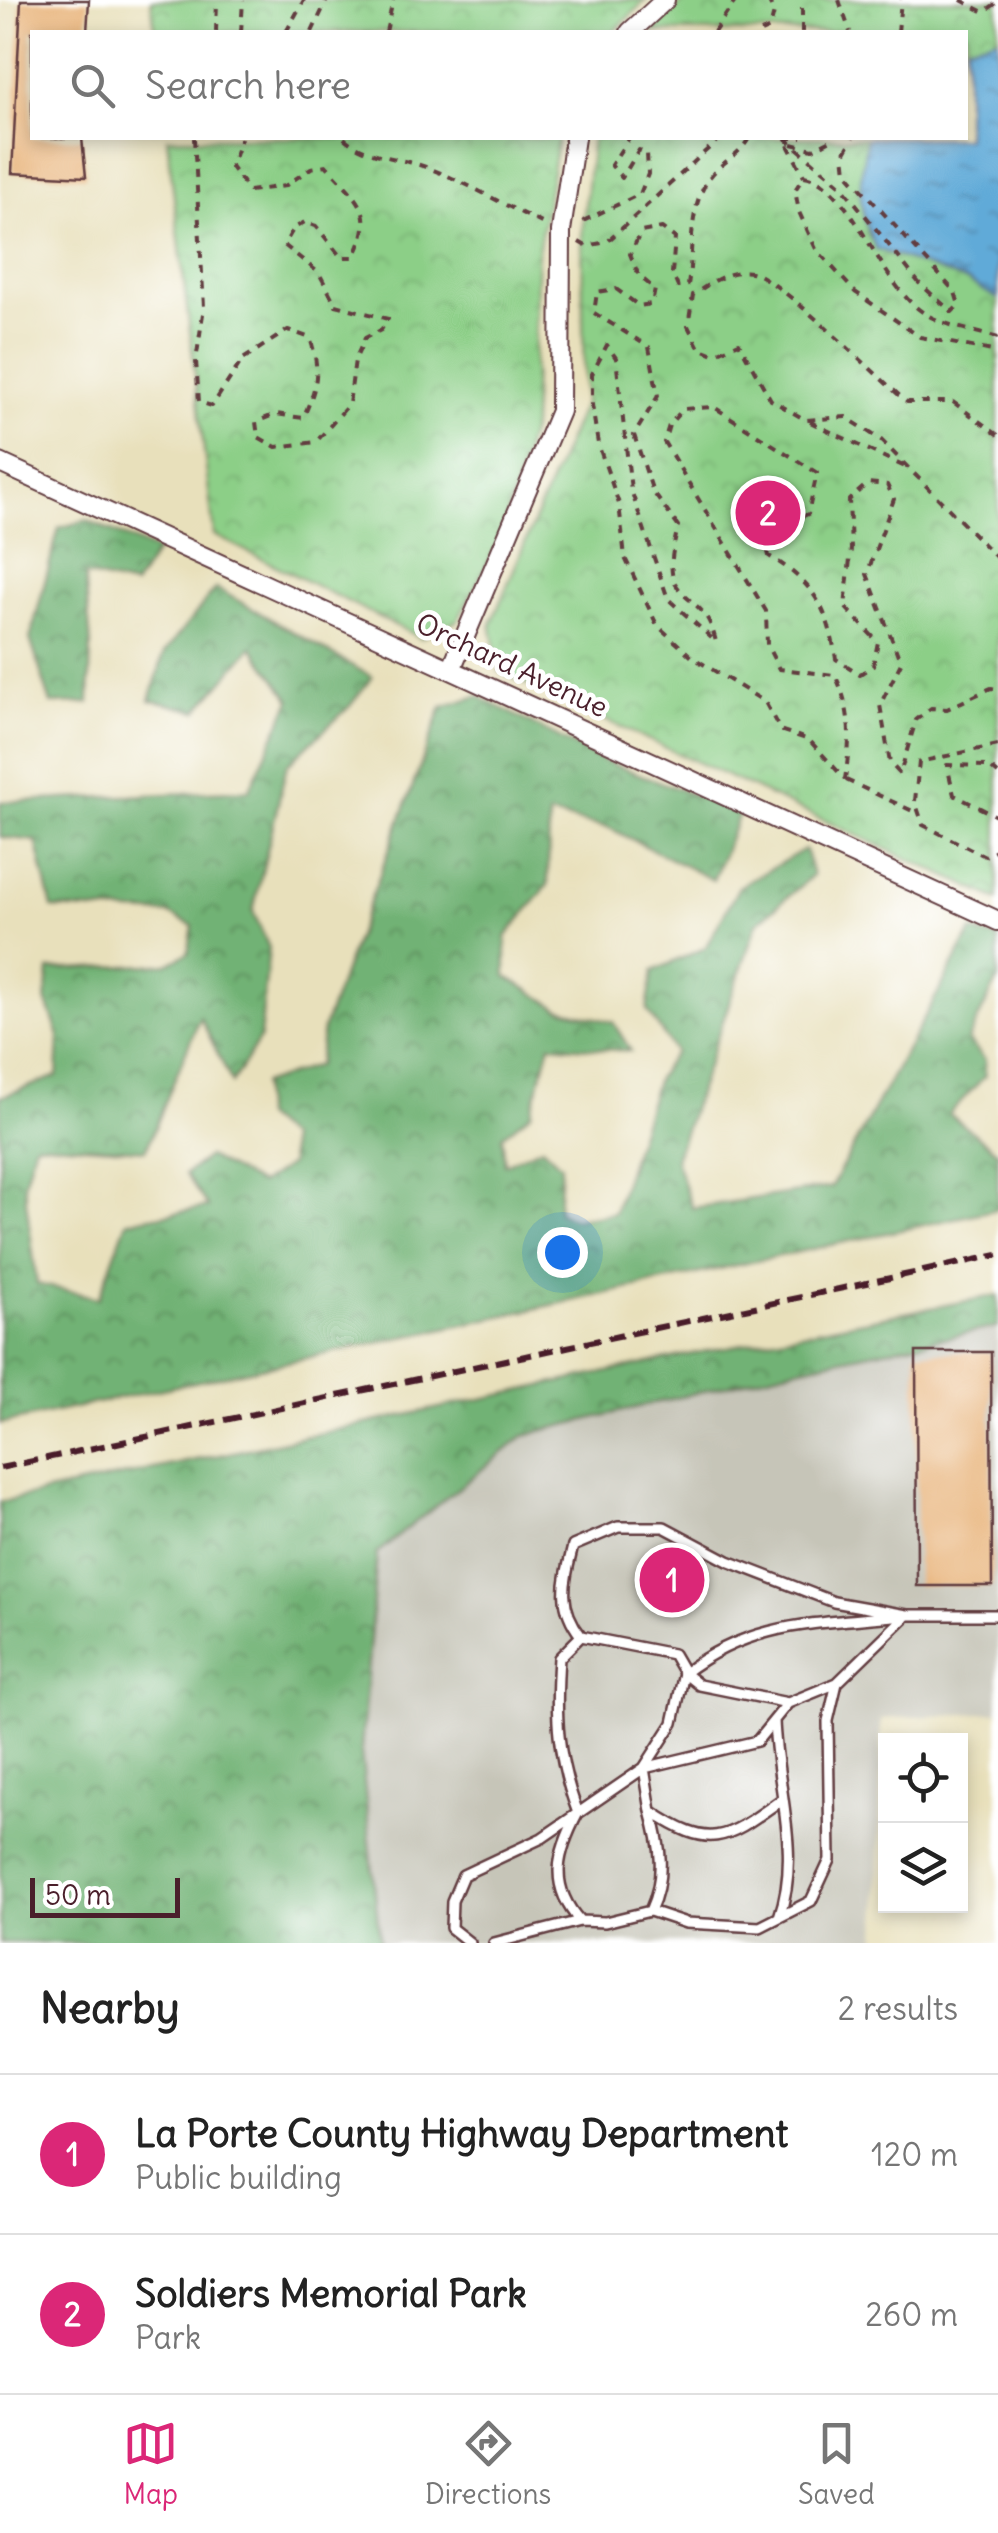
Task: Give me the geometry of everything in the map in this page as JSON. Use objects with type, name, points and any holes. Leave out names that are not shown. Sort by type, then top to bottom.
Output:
[{"type":"street","points":[[632,30],[665,0]]},
{"type":"street","points":[[452,667],[560,411],[560,231],[575,140]]},
{"type":"street","name":"Orchard Avenue","points":[[0,464],[452,667],[998,920]]},
{"type":"lane","points":[[788,1703],[699,1684],[684,1673],[673,1654],[582,1636],[566,1616],[565,1580],[572,1546],[618,1528],[664,1527],[728,1562],[834,1602],[907,1615]]},
{"type":"lane","points":[[650,1911],[660,1890],[662,1847],[644,1768],[673,1724],[684,1673],[718,1647],[782,1627],[907,1615],[998,1616]]},
{"type":"lane","points":[[470,1943],[451,1928],[452,1900],[462,1874],[542,1838],[644,1768],[757,1741],[788,1703],[837,1682],[907,1615]]},
{"type":"lane","points":[[580,1921],[562,1900],[559,1870],[563,1841],[578,1813],[560,1766],[556,1699],[559,1658],[582,1636]]},
{"type":"lane","points":[[494,1943],[580,1921],[605,1922],[650,1911],[686,1924],[760,1927],[811,1900],[830,1860],[828,1721],[837,1682]]},
{"type":"lane","points":[[774,1720],[791,1856],[788,1890],[779,1917]]},
{"type":"lane","points":[[651,1811],[685,1833],[730,1836],[781,1800]]},
{"type":"path","points":[[216,30],[218,0]]},
{"type":"path","points":[[241,30],[243,0]]},
{"type":"path","points":[[287,30],[304,0]]},
{"type":"path","points":[[313,30],[327,0]]},
{"type":"path","points":[[386,30],[392,0]]},
{"type":"path","points":[[715,30],[736,0]]},
{"type":"path","points":[[766,30],[770,28],[774,13],[768,0]]},
{"type":"path","points":[[802,0],[802,30]]},
{"type":"path","points":[[839,0],[849,30]]},
{"type":"path","points":[[898,30],[901,0]]},
{"type":"path","points":[[961,0],[984,12],[998,2]]},
{"type":"path","points":[[194,140],[204,307],[196,361],[198,402],[212,406],[243,360],[288,330],[310,338],[320,368],[314,392],[303,418],[276,414],[256,422],[258,437],[276,447],[316,442],[350,404],[355,360],[365,338],[382,330],[388,320],[336,305],[319,273],[284,244],[294,228],[305,222],[316,226],[341,256],[354,257],[366,232],[363,202],[326,165],[311,168],[285,186],[249,191],[230,167],[240,140]]},
{"type":"path","points":[[347,140],[366,152],[391,154],[436,170],[586,246],[608,242],[718,140]]},
{"type":"path","points":[[560,231],[640,194],[648,174],[647,153],[639,150],[633,155],[622,178],[611,165],[628,140]]},
{"type":"path","points":[[747,140],[710,177],[690,224],[695,244],[688,285],[678,287],[672,273],[675,238],[662,228],[641,232],[630,254],[640,276],[656,289],[652,304],[639,306],[616,289],[597,292],[594,314],[649,348],[658,396],[634,435],[653,492],[678,526],[672,559],[675,582],[712,622],[716,642],[668,599],[631,490],[616,358],[607,345],[592,374],[592,405],[598,444],[620,504],[625,558],[657,625],[692,657],[765,702],[780,730],[809,740],[845,779],[919,814]]},
{"type":"path","points":[[786,140],[804,176]]},
{"type":"path","points":[[787,140],[797,148],[813,150],[830,140]]},
{"type":"path","points":[[787,140],[840,185],[920,283],[952,312],[960,305],[955,292],[846,172],[844,154],[852,140]]},
{"type":"path","points":[[804,176],[819,179],[834,194],[896,289],[926,315],[998,338]]},
{"type":"path","points":[[804,176],[795,190],[799,212],[816,249],[855,292],[920,337],[998,352]]},
{"type":"path","points":[[910,469],[771,400],[739,344],[714,354],[699,348],[688,326],[694,294],[718,278],[748,272],[776,283],[907,402],[953,402],[998,434]]},
{"type":"path","points":[[845,779],[851,742],[848,701],[835,674],[779,669],[767,645],[766,611],[664,442],[669,425],[683,409],[714,407],[816,472],[808,514],[772,530],[766,543],[769,556],[795,572],[829,615],[836,658],[860,674],[874,666],[878,642],[845,607],[851,549],[849,500],[868,482],[887,485],[894,499],[867,574],[901,663],[880,705],[890,764],[900,774],[916,720],[932,708],[947,710],[998,688]]},
{"type":"path","points":[[806,420],[846,417],[881,440],[998,560]]},
{"type":"path","points":[[998,746],[919,762],[915,801],[923,825],[985,856],[998,849]]},
{"type":"path","points":[[998,774],[989,766],[948,765],[954,795],[998,816]]},
{"type":"shaded area","points":[[998,1308],[998,1712],[881,1719],[877,1943],[339,1943],[347,1447]]},
{"type":"green space","points":[[151,0],[646,0],[616,30],[155,30]]},
{"type":"green space","points":[[685,0],[998,0],[998,900],[500,672],[491,624],[584,402],[582,234],[592,140],[968,140],[968,30],[653,30]]},
{"type":"green space","points":[[167,140],[558,140],[538,252],[532,426],[501,537],[458,620],[421,638],[214,535]]},
{"type":"green space","points":[[87,520],[157,551],[134,586],[85,575],[91,644],[89,703],[51,704],[30,639],[59,528]]},
{"type":"green space","points":[[216,588],[372,677],[350,706],[287,765],[253,911],[269,948],[260,1038],[232,1083],[200,1017],[146,1150],[35,1143],[24,1184],[37,1284],[99,1298],[127,1221],[208,1207],[185,1174],[208,1157],[260,1184],[290,1164],[288,1138],[263,1117],[262,1084],[318,1065],[323,1028],[442,707],[478,696],[604,761],[740,812],[713,880],[609,828],[549,815],[548,885],[506,937],[506,976],[560,1009],[613,1022],[631,1051],[550,1045],[531,1113],[502,1136],[505,1164],[542,1147],[561,1165],[558,1213],[575,1219],[614,1213],[657,1078],[675,1052],[647,1010],[653,971],[705,948],[739,887],[805,849],[813,875],[757,923],[675,1159],[692,1208],[831,1187],[972,931],[998,938],[998,979],[968,1040],[985,1060],[985,1076],[949,1114],[998,1152],[998,1209],[0,1424],[0,1097],[57,1076],[59,1036],[46,1000],[49,970],[167,964],[188,953],[193,926],[169,914],[52,908],[36,841],[0,837],[0,802],[249,790],[291,700],[252,647],[197,711],[150,700],[164,653]]},
{"type":"green space","points":[[998,1295],[998,1327],[797,1368],[525,1435],[377,1553],[361,1750],[380,1943],[0,1943],[0,1502],[686,1355]]},
{"type":"water","points":[[998,38],[998,299],[968,281],[876,249],[862,207],[867,140],[968,140],[968,46]]},
{"type":"building","points":[[21,0],[89,0],[87,30],[30,30],[30,140],[82,140],[86,177],[12,173]]},
{"type":"building","points":[[916,1352],[991,1352],[992,1586],[917,1586]]},
{"type":"railway","points":[[0,1468],[998,1255]]},
{"type":"place","name":"Soldiers Memorial Park","points":[[768,513]]},
{"type":"place","name":"La Porte County Highway Department","points":[[672,1580]]}]
